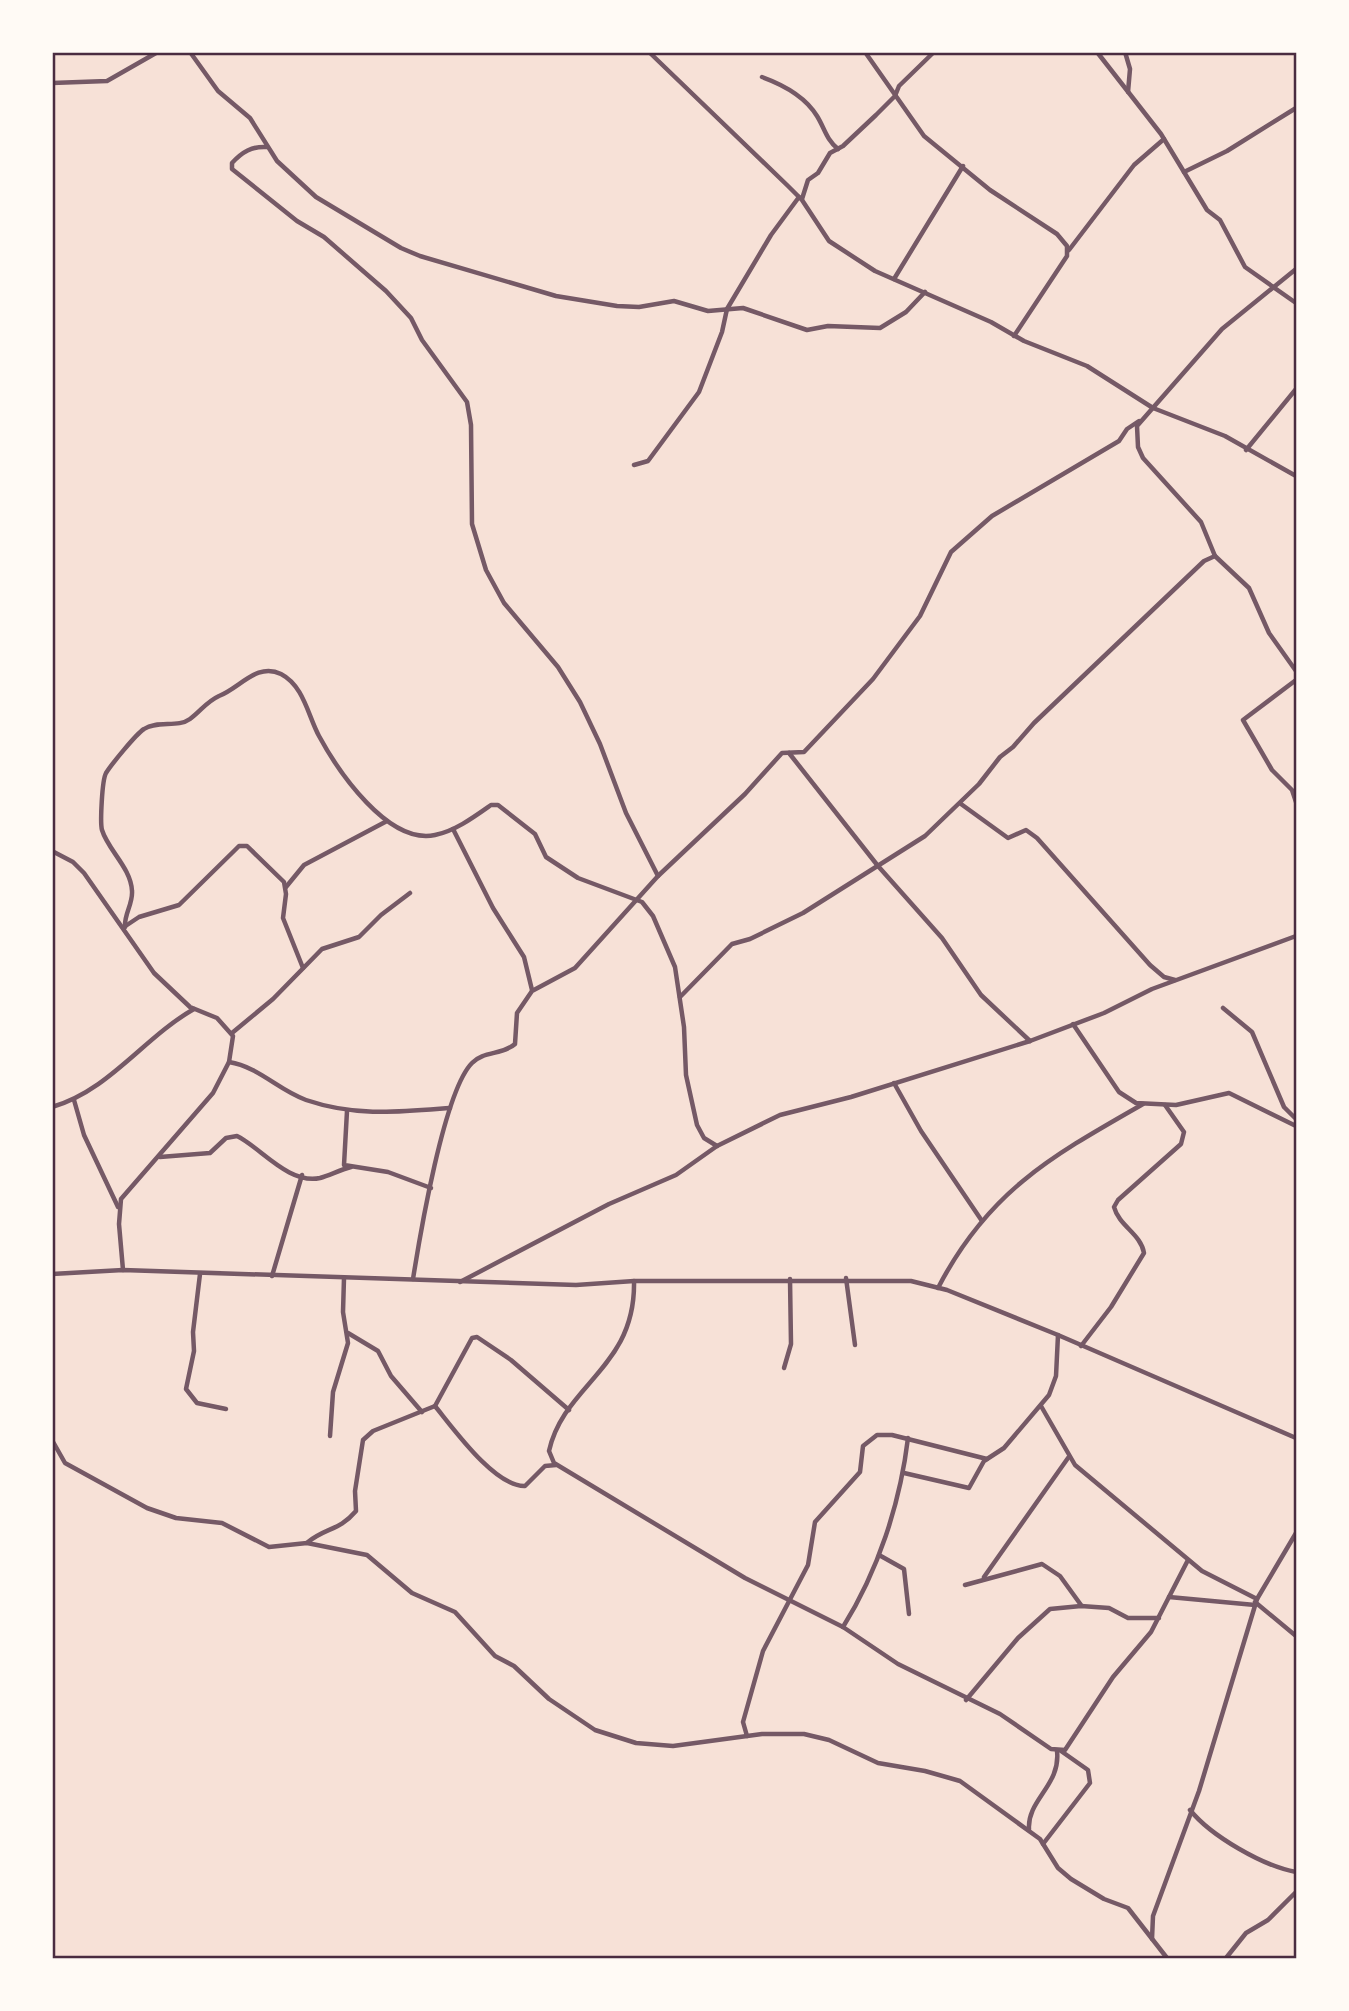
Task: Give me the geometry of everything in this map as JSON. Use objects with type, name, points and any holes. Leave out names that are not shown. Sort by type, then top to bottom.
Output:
[{"type":"street","points":[[150,52],[157,53]]},
{"type":"street","points":[[191,52],[218,91],[250,118],[277,161],[316,197],[401,248],[420,256],[556,296],[617,306],[639,307],[674,301],[708,310],[751,310],[807,330],[828,326],[876,329],[906,312],[925,292]]},
{"type":"street","points":[[649,52],[800,198],[829,241],[864,265],[1014,336],[1087,366],[1153,408],[1194,422],[1297,477]]},
{"type":"street","points":[[865,52],[924,136],[990,190],[1057,234],[1068,251]]},
{"type":"street","points":[[634,465],[648,461],[699,392],[722,332],[727,309],[771,235],[800,198],[808,180],[818,173],[830,153],[838,149],[894,96],[901,84],[934,52]]},
{"type":"street","points":[[1097,52],[1164,139],[1208,210],[1220,220],[1245,267],[1275,285],[1297,303]]},
{"type":"street","points":[[1125,52],[1130,69],[1128,93]]},
{"type":"street","points":[[52,83],[107,81],[157,53]]},
{"type":"street","points":[[762,78],[801,97],[817,115],[829,141],[838,149]]},
{"type":"street","points":[[1184,172],[1236,145],[1297,108]]},
{"type":"street","points":[[1014,336],[1068,251],[1134,165],[1164,139]]},
{"type":"street","points":[[267,147],[249,149],[232,163],[232,169],[297,221],[324,237],[386,290],[411,318],[422,340],[467,402],[471,425],[472,524],[486,570],[504,603],[558,667],[580,702],[600,744],[625,813],[657,876]]},
{"type":"street","points":[[894,279],[962,166]]},
{"type":"street","points":[[413,1279],[431,1188],[450,1108],[459,1083],[474,1061],[508,1050],[515,1044],[517,1013],[532,991],[575,968],[657,876],[745,794],[779,756],[806,750],[873,679],[920,616],[951,552],[992,516],[1119,441],[1126,429],[1153,408],[1222,329],[1297,269]]},
{"type":"street","points":[[1247,450],[1297,389]]},
{"type":"street","points":[[1139,421],[1136,426],[1139,451],[1201,522],[1215,556],[1249,588],[1269,634],[1296,668]]},
{"type":"street","points":[[680,998],[733,944],[750,939],[803,913],[820,899],[925,836],[960,804],[1035,722],[1204,561],[1215,556]]},
{"type":"street","points":[[123,928],[132,888],[101,825],[104,775],[144,729],[187,720],[210,700],[260,672],[280,673],[291,682],[306,704],[318,734],[339,769],[356,791],[387,821],[406,831],[433,836],[453,829],[491,805],[498,805],[533,831],[546,857],[571,874],[614,894],[636,900],[650,911],[663,934],[675,967],[684,1027],[686,1075],[697,1125],[704,1138],[716,1146]]},
{"type":"street","points":[[1297,680],[1244,720],[1272,770],[1292,790],[1297,802]]},
{"type":"street","points":[[789,752],[878,866],[942,938],[981,995],[1030,1041]]},
{"type":"street","points":[[960,804],[1009,838],[1026,830],[1037,838],[1150,965],[1164,977],[1176,980]]},
{"type":"street","points":[[303,968],[283,918],[286,887],[303,865],[387,821]]},
{"type":"street","points":[[453,829],[493,908],[524,957],[532,991]]},
{"type":"street","points":[[123,928],[139,917],[179,905],[239,846],[253,849],[279,874],[286,887]]},
{"type":"street","points":[[52,851],[73,862],[85,873],[154,973],[194,1009],[217,1018],[232,1033]]},
{"type":"street","points":[[118,1207],[134,1181],[159,1158],[214,1093],[229,1062],[232,1033],[328,945],[359,937],[381,915],[410,894]]},
{"type":"street","points":[[459,1282],[599,1209],[676,1175],[716,1146],[780,1115],[1030,1041],[1176,980],[1297,936]]},
{"type":"street","points":[[52,1107],[74,1101],[110,1078],[165,1027],[194,1009]]},
{"type":"street","points":[[1073,1024],[1119,1092],[1136,1103],[1165,1105],[1229,1093],[1294,1125],[1296,1117],[1284,1107],[1252,1032],[1223,1009]]},
{"type":"street","points":[[229,1062],[246,1065],[307,1100],[347,1111],[370,1114],[450,1108]]},
{"type":"street","points":[[894,1083],[921,1131],[982,1221]]},
{"type":"street","points":[[74,1101],[84,1135],[118,1207],[123,1270]]},
{"type":"street","points":[[938,1288],[956,1254],[982,1221],[1027,1175],[1143,1104]]},
{"type":"street","points":[[1081,1346],[1111,1307],[1144,1253],[1141,1242],[1116,1215],[1114,1207],[1118,1200],[1181,1144],[1184,1132],[1165,1105]]},
{"type":"street","points":[[347,1111],[343,1162],[351,1167],[388,1172],[431,1188]]},
{"type":"street","points":[[159,1158],[210,1153],[226,1138],[237,1136],[273,1163],[302,1175],[320,1178],[351,1167]]},
{"type":"street","points":[[272,1276],[302,1175]]},
{"type":"street","points":[[52,1274],[123,1270],[576,1285],[634,1281],[846,1278],[911,1280],[1058,1335],[1297,1438]]},
{"type":"street","points":[[200,1274],[193,1332],[194,1351],[186,1389],[197,1403],[226,1409]]},
{"type":"street","points":[[330,1436],[333,1392],[346,1353],[344,1278]]},
{"type":"street","points":[[846,1278],[855,1345]]},
{"type":"street","points":[[783,1368],[791,1344],[790,1279]]},
{"type":"street","points":[[634,1281],[630,1314],[617,1351],[569,1410],[551,1443],[550,1455],[557,1465],[745,1578],[789,1597],[843,1627],[890,1659],[966,1700],[1000,1714],[1088,1770],[1090,1783],[1043,1844]]},
{"type":"street","points":[[347,1333],[378,1351],[391,1376],[422,1412]]},
{"type":"street","points":[[904,1473],[968,1489],[987,1459],[1004,1448],[1041,1406],[1054,1386],[1058,1335]]},
{"type":"street","points":[[307,1543],[320,1533],[343,1526],[356,1511],[355,1491],[363,1440],[373,1432],[435,1406],[470,1340],[475,1337],[511,1360],[569,1410]]},
{"type":"street","points":[[435,1406],[478,1457],[516,1485],[525,1486],[545,1466],[557,1465]]},
{"type":"street","points":[[1041,1406],[1069,1457],[1188,1560],[1211,1577],[1256,1602],[1297,1636]]},
{"type":"street","points":[[747,1736],[743,1722],[760,1659],[789,1597],[808,1565],[815,1522],[860,1472],[863,1446],[877,1435],[908,1438],[987,1459]]},
{"type":"street","points":[[843,1627],[858,1603],[879,1555],[904,1473],[908,1438]]},
{"type":"street","points":[[52,1440],[65,1462],[139,1505],[176,1518],[222,1524],[269,1547],[307,1543],[362,1553],[382,1564],[412,1593],[431,1604],[453,1611],[495,1657],[514,1666],[549,1699],[595,1730],[636,1743],[665,1746],[747,1736],[804,1734],[829,1740],[878,1763],[944,1776],[966,1785],[1029,1830],[1043,1844],[1058,1868],[1071,1879],[1104,1899],[1128,1908],[1167,1958]]},
{"type":"street","points":[[984,1577],[1069,1457]]},
{"type":"street","points":[[1153,1940],[1153,1916],[1199,1791],[1256,1602],[1297,1533]]},
{"type":"street","points":[[879,1555],[904,1569],[909,1614]]},
{"type":"street","points":[[1059,1751],[1067,1748],[1074,1739],[1113,1677],[1159,1618],[1188,1560]]},
{"type":"street","points":[[965,1584],[984,1577],[1045,1565],[1060,1576],[1081,1606]]},
{"type":"street","points":[[1169,1597],[1256,1602]]},
{"type":"street","points":[[966,1700],[1043,1612],[1056,1607],[1081,1606],[1109,1608],[1128,1618],[1159,1618]]},
{"type":"street","points":[[1029,1830],[1030,1817],[1058,1768],[1059,1751]]},
{"type":"street","points":[[1190,1810],[1210,1831],[1253,1854],[1297,1872]]},
{"type":"street","points":[[1226,1958],[1246,1933],[1268,1920],[1297,1892]]}]
